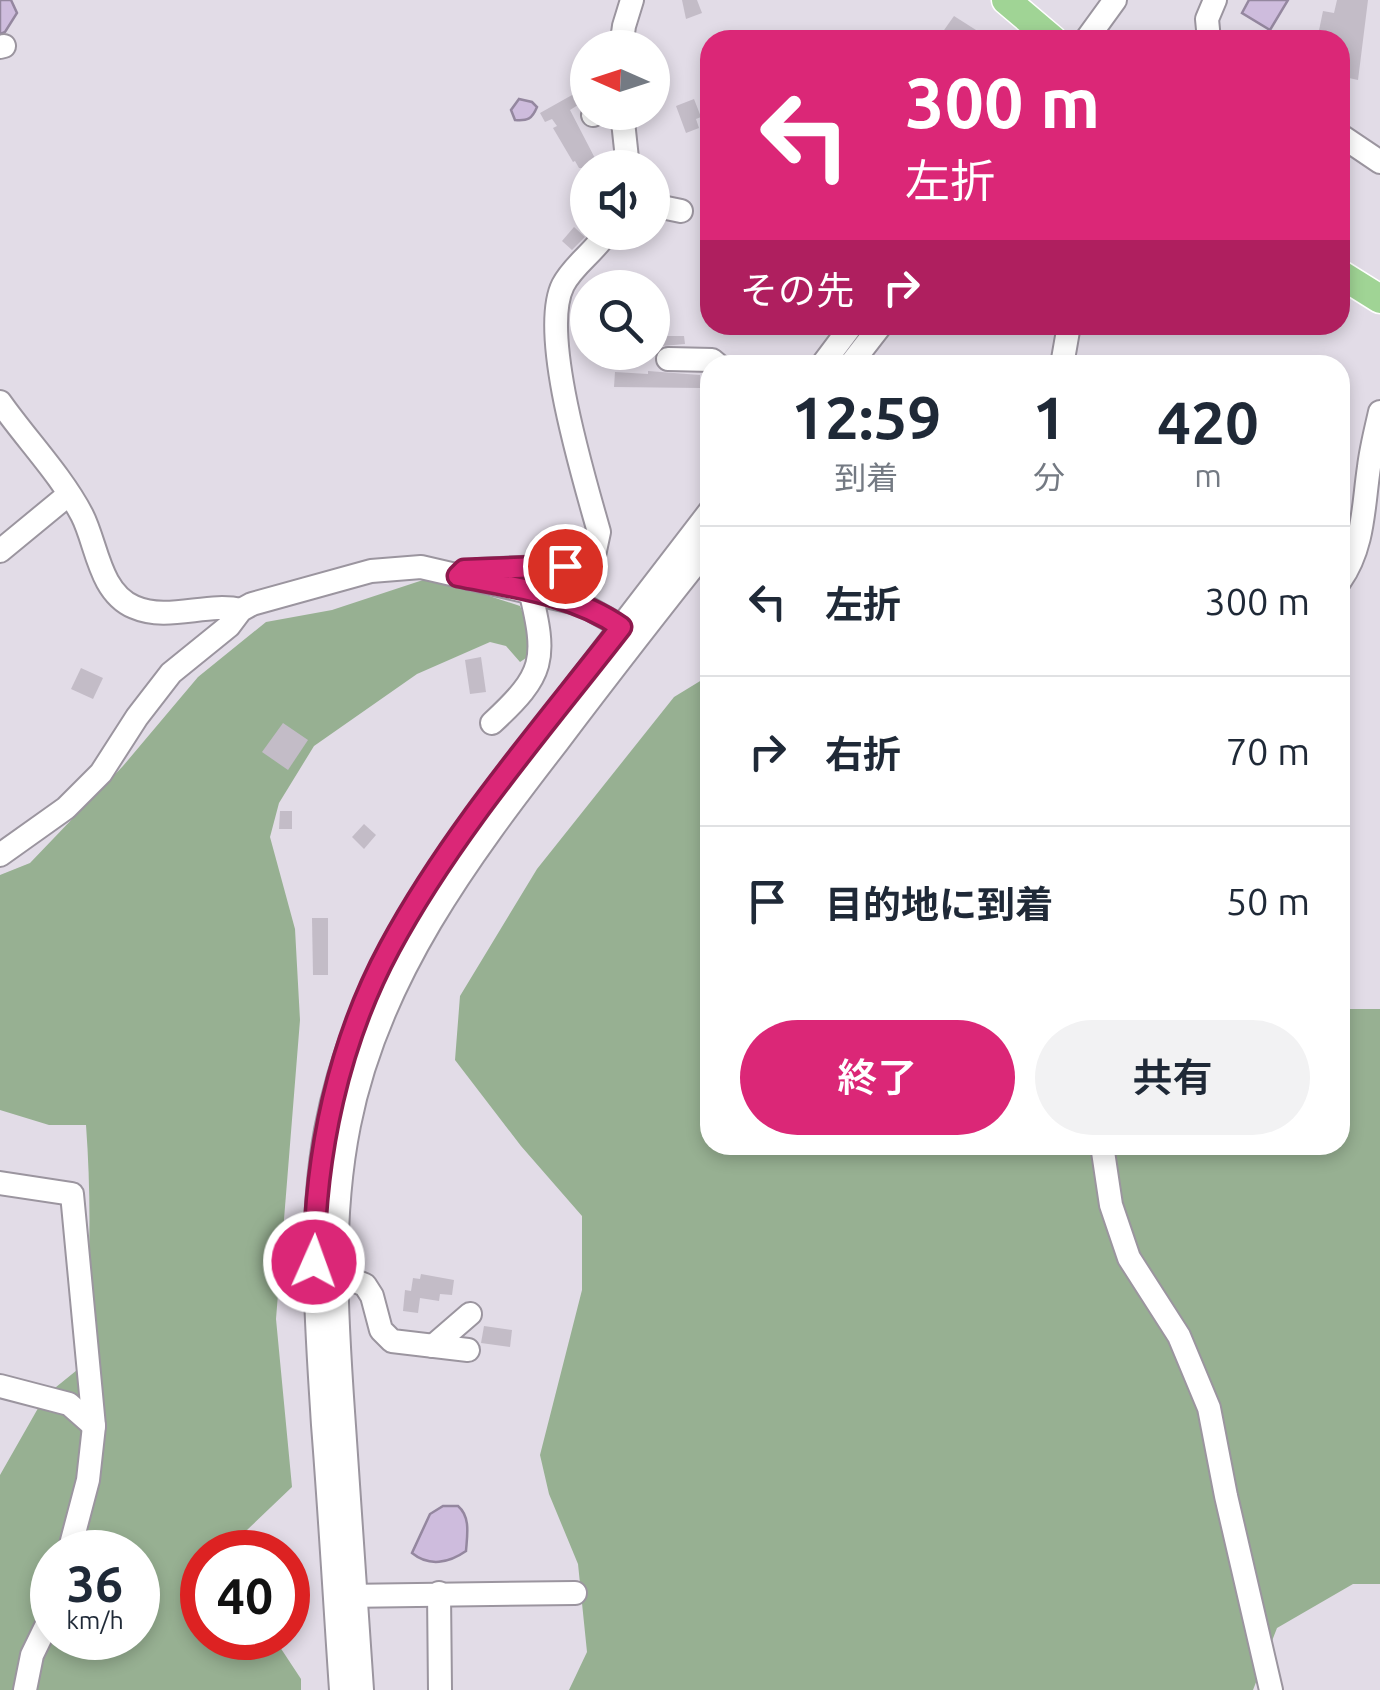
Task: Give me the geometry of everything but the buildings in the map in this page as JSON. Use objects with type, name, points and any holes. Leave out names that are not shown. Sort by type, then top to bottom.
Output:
[{"type":"main road","points":[[1006,0],[1041,30]]},
{"type":"main road","points":[[1350,280],[1380,299]]},
{"type":"street","points":[[623,30],[632,0]]},
{"type":"street","points":[[1093,30],[1115,0]]},
{"type":"street","points":[[1208,30],[1207,20],[1216,0]]},
{"type":"street","points":[[1350,142],[1380,162]]},
{"type":"street","points":[[670,208],[681,211]]},
{"type":"street","points":[[458,576],[464,570],[565,566],[593,560],[599,532],[556,352],[554,327],[562,287],[592,250]]},
{"type":"street","points":[[858,355],[873,335]]},
{"type":"street","points":[[670,359],[700,360]]},
{"type":"street","points":[[0,402],[84,518],[96,556],[114,590],[137,609],[172,613],[228,606],[241,610],[372,572],[421,567],[581,604],[630,632]]},
{"type":"street","points":[[1350,567],[1360,538],[1380,412]]},
{"type":"street","points":[[0,551],[68,495]]},
{"type":"street","points":[[341,1690],[345,1596],[335,1273],[338,1204],[349,1123],[382,1018],[409,956],[454,882],[700,526]]},
{"type":"street","points":[[362,1690],[345,1596],[314,1293],[321,1164],[342,1069],[388,949],[425,888],[494,792],[630,632],[700,557]]},
{"type":"street","points":[[492,723],[526,690],[536,674],[541,641],[530,590]]},
{"type":"street","points":[[0,855],[66,808],[102,774],[137,717],[171,674],[229,626],[241,610]]},
{"type":"street","points":[[1103,1155],[1111,1206],[1129,1258],[1179,1336],[1210,1408],[1271,1690]]},
{"type":"street","points":[[0,1183],[72,1194],[94,1426],[88,1480],[75,1530]]},
{"type":"street","points":[[335,1273],[366,1285],[387,1338],[400,1343],[468,1350]]},
{"type":"street","points":[[433,1346],[470,1314]]},
{"type":"street","points":[[0,1386],[69,1404],[94,1426]]},
{"type":"street","points":[[345,1596],[575,1592]]},
{"type":"street","points":[[440,1593],[440,1690]]},
{"type":"street","points":[[24,1690],[31,1660]]},
{"type":"green space","points":[[423,580],[440,580],[520,606],[529,629],[529,656],[520,662],[506,646],[490,642],[417,674],[314,746],[279,803],[270,837],[295,929],[300,1020],[276,1319],[292,1487],[247,1530],[180,1530],[180,1660],[288,1660],[301,1679],[301,1690],[0,1690],[0,1475],[45,1396],[82,1366],[89,1215],[86,1125],[49,1125],[0,1110],[0,875],[30,863],[123,766],[198,677],[266,622],[332,610]]},
{"type":"green space","points":[[700,681],[700,1155],[1350,1155],[1350,1009],[1380,1009],[1380,1584],[1353,1584],[1277,1628],[1253,1690],[569,1690],[587,1652],[578,1564],[549,1494],[540,1455],[582,1290],[582,1216],[521,1146],[455,1060],[460,996],[537,869],[674,697]]},
{"type":"shaded area","points":[[0,0],[11,0],[17,13],[0,34]]},
{"type":"shaded area","points":[[1249,0],[1288,0],[1270,30],[1242,13]]},
{"type":"shaded area","points":[[519,99],[537,107],[529,118],[515,120],[511,110]]},
{"type":"shaded area","points":[[443,1506],[458,1506],[465,1516],[466,1551],[446,1561],[432,1562],[412,1553],[430,1514]]},
{"type":"route","points":[[314,1262],[318,1182],[326,1128],[342,1069],[388,949],[425,888],[494,792],[621,627],[581,604],[458,576],[464,570],[565,566]]}]
